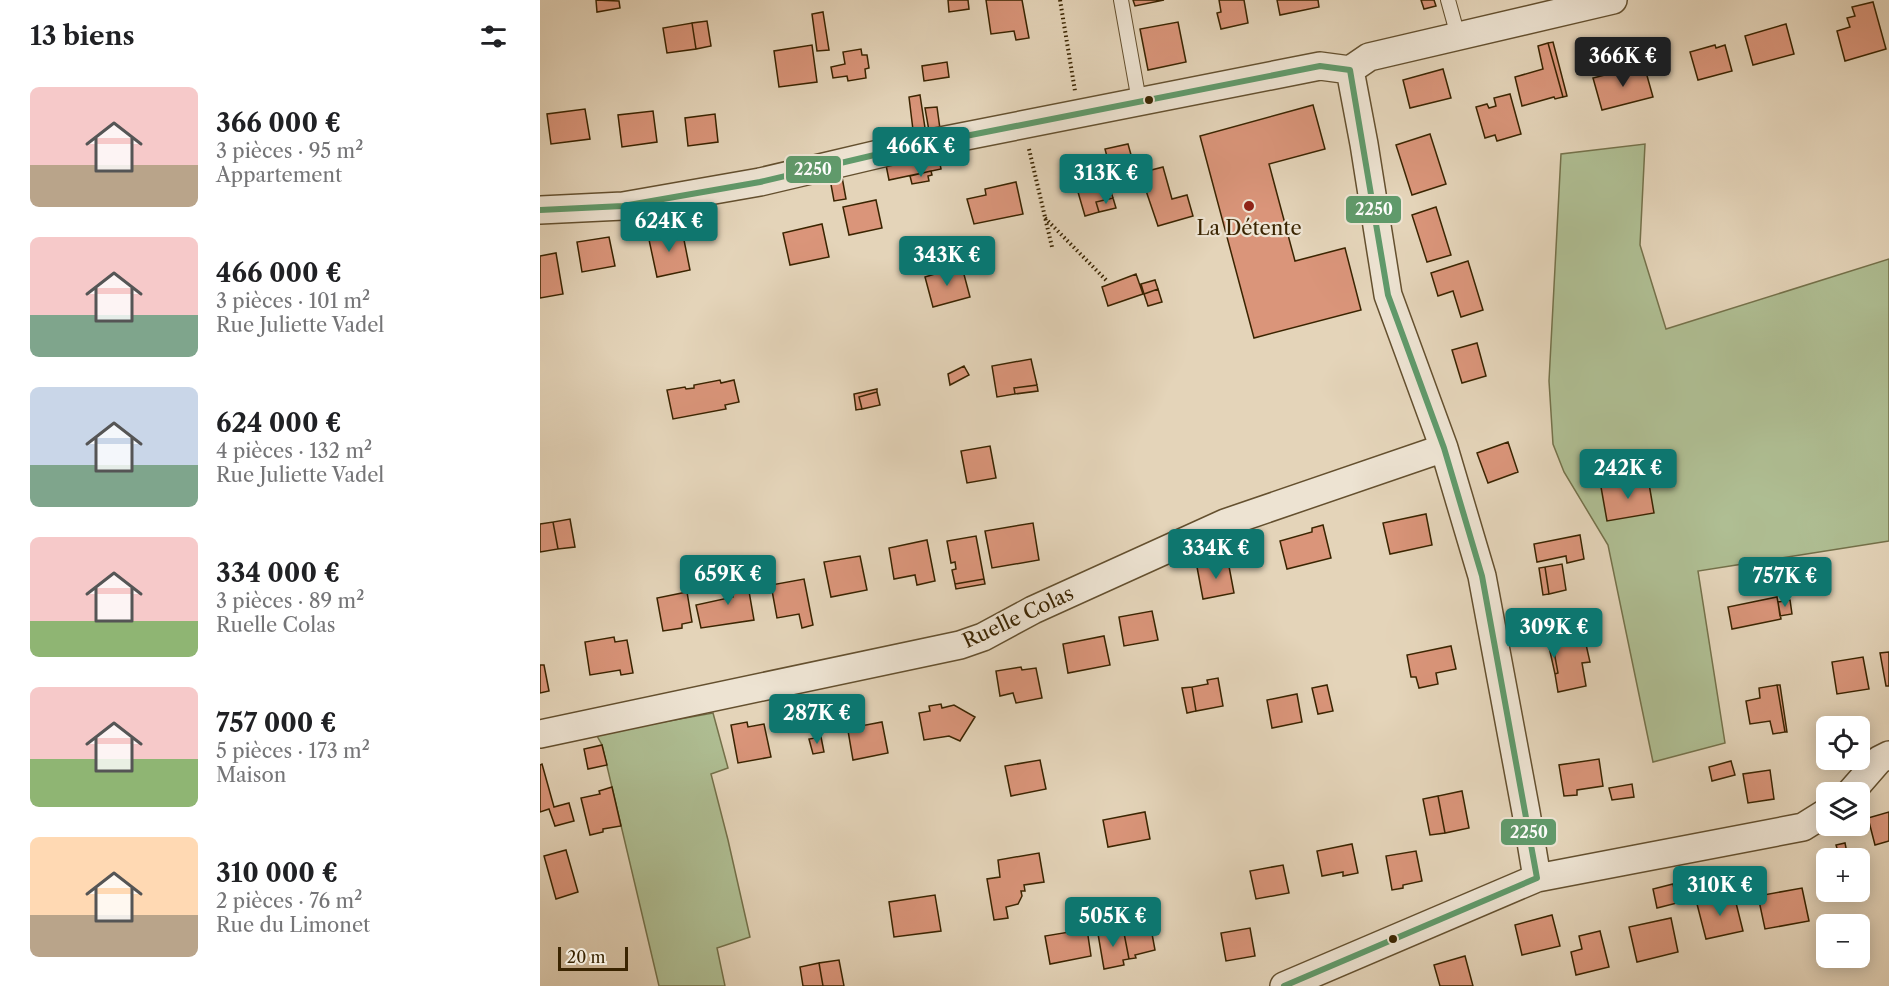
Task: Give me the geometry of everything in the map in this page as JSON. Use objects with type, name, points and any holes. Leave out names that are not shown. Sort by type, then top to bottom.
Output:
[{"type":"street","points":[[540,210],[623,206],[760,182],[900,149],[1078,112],[1320,66],[1350,70],[1369,57],[1613,0]]},
{"type":"street","points":[[1350,70],[1388,295],[1444,448],[1482,576],[1537,878]]},
{"type":"street","name":"Ruelle Colas","points":[[540,734],[960,645],[982,637],[1033,610],[1225,523],[1444,448]]},
{"type":"street","points":[[1860,782],[1879,760],[1889,755]]},
{"type":"street","points":[[1284,986],[1537,878],[1803,827],[1816,819]]},
{"type":"lane","points":[[1121,0],[1140,102]]},
{"type":"lane","points":[[1448,0],[1458,36]]},
{"type":"path","points":[[1060,0],[1078,112]]},
{"type":"path","points":[[1023,124],[1052,247]]},
{"type":"path","points":[[1045,218],[1106,280]]},
{"type":"green space","points":[[1645,144],[1640,245],[1666,329],[1889,259],[1889,541],[1698,571],[1725,743],[1653,762],[1608,545],[1564,472],[1553,444],[1549,381],[1561,154]]},
{"type":"green space","points":[[713,713],[728,768],[711,774],[750,937],[717,948],[725,986],[659,986],[602,745],[596,734]]},
{"type":"building","points":[[596,0],[619,1],[620,8],[597,12]]},
{"type":"building","points":[[948,0],[968,0],[969,9],[949,12]]},
{"type":"building","points":[[986,0],[1022,0],[1029,38],[1016,40],[1014,31],[991,34]]},
{"type":"building","points":[[1133,0],[1164,0],[1135,6]]},
{"type":"building","points":[[1219,0],[1244,0],[1248,23],[1221,29],[1217,13],[1221,12]]},
{"type":"building","points":[[1277,0],[1318,0],[1319,7],[1280,15]]},
{"type":"building","points":[[1421,0],[1434,0],[1436,6],[1424,9]]},
{"type":"building","points":[[1873,2],[1886,49],[1845,61],[1837,31],[1850,27],[1847,18],[1855,16],[1852,7]]},
{"type":"building","points":[[823,12],[829,50],[817,51],[812,14]]},
{"type":"building","points":[[707,21],[711,46],[696,49],[692,23]]},
{"type":"building","points":[[1178,22],[1186,62],[1148,70],[1140,29]]},
{"type":"building","points":[[692,23],[696,49],[667,53],[663,28]]},
{"type":"building","points":[[1786,24],[1794,54],[1753,65],[1745,36]]},
{"type":"building","points":[[1553,42],[1567,96],[1563,97],[1548,43]]},
{"type":"building","points":[[1548,43],[1563,97],[1555,99],[1554,97],[1522,106],[1515,77],[1543,69],[1538,46]]},
{"type":"building","points":[[812,45],[817,82],[779,87],[774,51]]},
{"type":"building","points":[[1715,45],[1716,48],[1725,45],[1732,71],[1698,80],[1690,52]]},
{"type":"building","points":[[861,49],[862,55],[867,55],[869,68],[865,69],[866,78],[848,81],[847,76],[833,78],[831,67],[845,64],[843,52]]},
{"type":"building","points":[[947,62],[949,77],[924,81],[922,66]]},
{"type":"building","points":[[1644,65],[1653,97],[1602,110],[1593,78]]},
{"type":"building","points":[[1443,69],[1451,98],[1410,108],[1403,80]]},
{"type":"building","points":[[1510,94],[1521,134],[1497,141],[1495,135],[1485,138],[1476,107],[1487,104],[1489,108],[1496,106],[1494,98]]},
{"type":"building","points":[[920,95],[925,128],[913,130],[909,97]]},
{"type":"building","name":"La Détente","points":[[1313,105],[1325,149],[1269,164],[1295,261],[1345,248],[1361,310],[1254,338],[1200,136]]},
{"type":"building","points":[[937,107],[940,129],[929,131],[925,108]]},
{"type":"building","points":[[585,109],[590,139],[551,144],[547,114]]},
{"type":"building","points":[[653,111],[657,142],[622,147],[618,115]]},
{"type":"building","points":[[715,114],[718,142],[688,146],[685,118]]},
{"type":"building","points":[[1430,134],[1446,184],[1412,195],[1396,145]]},
{"type":"building","points":[[1128,144],[1133,162],[1110,168],[1105,149]]},
{"type":"building","points":[[938,154],[941,169],[889,180],[886,165]]},
{"type":"building","points":[[1103,167],[1113,198],[1096,202],[1099,212],[1085,216],[1073,175]]},
{"type":"building","points":[[1163,167],[1172,199],[1187,195],[1193,216],[1158,226],[1140,173]]},
{"type":"building","points":[[931,171],[932,175],[928,176],[929,181],[912,184],[910,176]]},
{"type":"building","points":[[842,177],[846,199],[834,201],[830,179]]},
{"type":"building","points":[[1016,182],[1023,214],[974,224],[967,199],[986,195],[985,189]]},
{"type":"building","points":[[1113,198],[1116,208],[1099,212],[1096,202]]},
{"type":"building","points":[[876,200],[882,228],[849,235],[843,207]]},
{"type":"building","points":[[1436,207],[1451,255],[1427,262],[1412,215]]},
{"type":"building","points":[[822,224],[829,257],[790,265],[783,233]]},
{"type":"building","points":[[682,230],[690,270],[657,277],[648,235]]},
{"type":"building","points":[[609,237],[615,266],[582,272],[577,242]]},
{"type":"building","points":[[556,253],[563,294],[540,298],[540,256]]},
{"type":"building","points":[[1468,261],[1483,310],[1461,317],[1453,291],[1438,296],[1431,273]]},
{"type":"building","points":[[962,267],[970,297],[933,307],[925,277],[938,273],[937,271]]},
{"type":"building","points":[[1136,274],[1143,294],[1108,306],[1102,287]]},
{"type":"building","points":[[1155,280],[1158,289],[1144,294],[1141,284]]},
{"type":"building","points":[[1158,289],[1162,302],[1148,306],[1144,294]]},
{"type":"building","points":[[1477,343],[1486,376],[1462,383],[1452,350]]},
{"type":"building","points":[[1031,359],[1037,385],[1014,388],[1015,394],[997,397],[992,366]]},
{"type":"building","points":[[964,366],[969,375],[950,385],[948,374]]},
{"type":"building","points":[[720,380],[721,383],[734,380],[739,402],[725,405],[726,409],[673,419],[667,390],[694,388],[694,385]]},
{"type":"building","points":[[1037,385],[1038,391],[1015,394],[1014,388]]},
{"type":"building","points":[[877,389],[877,392],[859,397],[862,409],[856,410],[854,394]]},
{"type":"building","points":[[877,392],[880,405],[862,409],[859,397]]},
{"type":"building","points":[[1508,442],[1518,472],[1488,483],[1477,453]]},
{"type":"building","points":[[990,446],[996,478],[967,483],[961,451]]},
{"type":"building","points":[[1648,478],[1654,513],[1607,521],[1601,487]]},
{"type":"building","points":[[1426,514],[1432,545],[1390,554],[1383,523]]},
{"type":"building","points":[[570,519],[575,547],[558,549],[553,522]]},
{"type":"building","points":[[553,522],[558,549],[540,552],[540,524]]},
{"type":"building","points":[[1033,523],[1039,560],[992,568],[985,531]]},
{"type":"building","points":[[1323,525],[1331,558],[1287,569],[1280,541],[1312,532],[1312,528]]},
{"type":"building","points":[[1580,535],[1584,559],[1567,563],[1566,556],[1537,562],[1534,544]]},
{"type":"building","points":[[976,536],[984,579],[955,584],[952,570],[956,569],[955,562],[951,563],[947,541]]},
{"type":"building","points":[[927,540],[935,581],[917,585],[915,575],[894,579],[889,548]]},
{"type":"building","points":[[860,556],[867,590],[831,597],[824,562]]},
{"type":"building","points":[[1228,561],[1234,593],[1203,599],[1197,567]]},
{"type":"building","points":[[1562,564],[1566,590],[1549,594],[1545,567]]},
{"type":"building","points":[[1545,567],[1549,594],[1543,595],[1539,568]]},
{"type":"building","points":[[746,574],[754,620],[701,628],[696,605],[733,597],[729,577]]},
{"type":"building","points":[[804,579],[813,625],[802,628],[799,614],[777,618],[771,585]]},
{"type":"building","points":[[984,579],[985,584],[956,589],[955,584]]},
{"type":"building","points":[[687,592],[692,622],[682,624],[682,628],[663,631],[657,598]]},
{"type":"building","points":[[1777,597],[1781,619],[1732,629],[1728,607]]},
{"type":"building","points":[[1790,600],[1792,614],[1780,616],[1778,602]]},
{"type":"building","points":[[1152,611],[1158,640],[1124,646],[1119,617]]},
{"type":"building","points":[[1580,630],[1581,640],[1585,640],[1590,662],[1582,663],[1586,686],[1558,692],[1555,674],[1558,673],[1553,646],[1549,647],[1547,635]]},
{"type":"building","points":[[1104,636],[1110,665],[1068,673],[1063,644]]},
{"type":"building","points":[[614,637],[615,642],[627,640],[633,673],[621,675],[620,670],[590,675],[585,642]]},
{"type":"building","points":[[1451,646],[1456,669],[1436,673],[1438,684],[1419,688],[1416,677],[1411,677],[1407,655]]},
{"type":"building","points":[[1553,646],[1558,673],[1555,674],[1549,647]]},
{"type":"building","points":[[1889,652],[1889,686],[1886,686],[1880,653]]},
{"type":"building","points":[[1863,657],[1869,689],[1837,694],[1832,662]]},
{"type":"building","points":[[540,665],[544,665],[549,691],[540,693]]},
{"type":"building","points":[[1021,667],[1022,670],[1036,668],[1042,698],[1016,703],[1013,693],[1000,696],[996,671]]},
{"type":"building","points":[[1218,678],[1223,706],[1196,711],[1192,687],[1208,684],[1207,680]]},
{"type":"building","points":[[1327,685],[1333,711],[1318,714],[1312,688]]},
{"type":"building","points":[[1777,685],[1785,732],[1773,734],[1770,721],[1750,724],[1746,701],[1760,698],[1759,688]]},
{"type":"building","points":[[1777,685],[1780,685],[1787,732],[1785,732]]},
{"type":"building","points":[[1192,687],[1196,711],[1187,713],[1182,688]]},
{"type":"building","points":[[1297,694],[1302,722],[1272,728],[1267,700]]},
{"type":"building","points":[[941,704],[942,708],[954,705],[975,717],[960,741],[949,736],[924,740],[919,713],[930,711],[929,706]]},
{"type":"building","points":[[747,722],[748,727],[764,724],[771,757],[738,763],[731,725]]},
{"type":"building","points":[[882,722],[888,753],[853,760],[847,725],[860,723],[861,726]]},
{"type":"building","points":[[821,737],[824,752],[813,754],[809,739]]},
{"type":"building","points":[[602,745],[607,765],[588,769],[584,749]]},
{"type":"building","points":[[1599,759],[1603,786],[1577,790],[1577,795],[1564,796],[1559,765]]},
{"type":"building","points":[[1040,760],[1046,789],[1011,796],[1005,766]]},
{"type":"building","points":[[1731,761],[1735,775],[1712,781],[1709,767]]},
{"type":"building","points":[[542,764],[554,807],[569,803],[574,821],[555,826],[549,809],[540,812],[540,765]]},
{"type":"building","points":[[1770,770],[1774,799],[1748,803],[1743,774]]},
{"type":"building","points":[[1632,784],[1634,797],[1612,800],[1609,788]]},
{"type":"building","points":[[612,787],[621,826],[603,829],[603,832],[590,835],[581,798],[600,794],[599,791]]},
{"type":"building","points":[[1462,791],[1469,828],[1445,833],[1438,796]]},
{"type":"building","points":[[1438,796],[1445,833],[1430,835],[1423,799]]},
{"type":"building","points":[[1145,812],[1150,839],[1108,847],[1103,820]]},
{"type":"building","points":[[1889,812],[1889,841],[1875,845],[1870,817]]},
{"type":"building","points":[[1845,843],[1846,848],[1837,848],[1836,845]]},
{"type":"building","points":[[1352,844],[1358,873],[1343,876],[1343,872],[1322,876],[1317,851]]},
{"type":"building","points":[[566,850],[578,892],[556,899],[544,856]]},
{"type":"building","points":[[1416,851],[1422,881],[1392,890],[1386,856]]},
{"type":"building","points":[[1039,853],[1044,882],[1024,885],[1025,891],[1021,891],[1022,896],[1018,904],[1006,907],[1008,918],[994,920],[987,879],[1000,877],[998,860]]},
{"type":"building","points":[[1283,865],[1289,893],[1256,899],[1250,871]]},
{"type":"building","points":[[1673,884],[1677,903],[1657,908],[1653,889]]},
{"type":"building","points":[[1802,888],[1809,921],[1765,929],[1758,896]]},
{"type":"building","points":[[935,895],[941,931],[894,937],[889,902]]},
{"type":"building","points":[[1734,895],[1743,931],[1706,939],[1697,904]]},
{"type":"building","points":[[1093,907],[1095,923],[1086,925],[1083,909]]},
{"type":"building","points":[[1148,911],[1150,923],[1117,929],[1115,917]]},
{"type":"building","points":[[1552,915],[1560,946],[1522,955],[1515,925]]},
{"type":"building","points":[[1671,918],[1678,952],[1637,962],[1629,927]]},
{"type":"building","points":[[1150,923],[1155,950],[1135,955],[1136,958],[1129,959],[1123,928]]},
{"type":"building","points":[[1123,928],[1129,959],[1123,960],[1124,965],[1104,969],[1098,934]]},
{"type":"building","points":[[1250,928],[1255,956],[1226,961],[1221,933]]},
{"type":"building","points":[[1087,929],[1091,956],[1050,964],[1045,936]]},
{"type":"building","points":[[1600,931],[1609,967],[1576,975],[1571,952],[1582,949],[1579,936]]},
{"type":"building","points":[[1465,956],[1473,986],[1440,986],[1434,965]]},
{"type":"building","points":[[839,960],[844,986],[823,986],[819,963]]},
{"type":"building","points":[[819,963],[823,986],[803,986],[800,967]]},
{"type":"transit line","name":"2250","points":[[540,210],[623,206],[760,182],[900,149],[1320,66],[1350,70],[1388,295],[1444,448],[1482,576],[1537,878],[1284,986]]},
{"type":"place","name":"La Détente","points":[[1249,206]]}]
